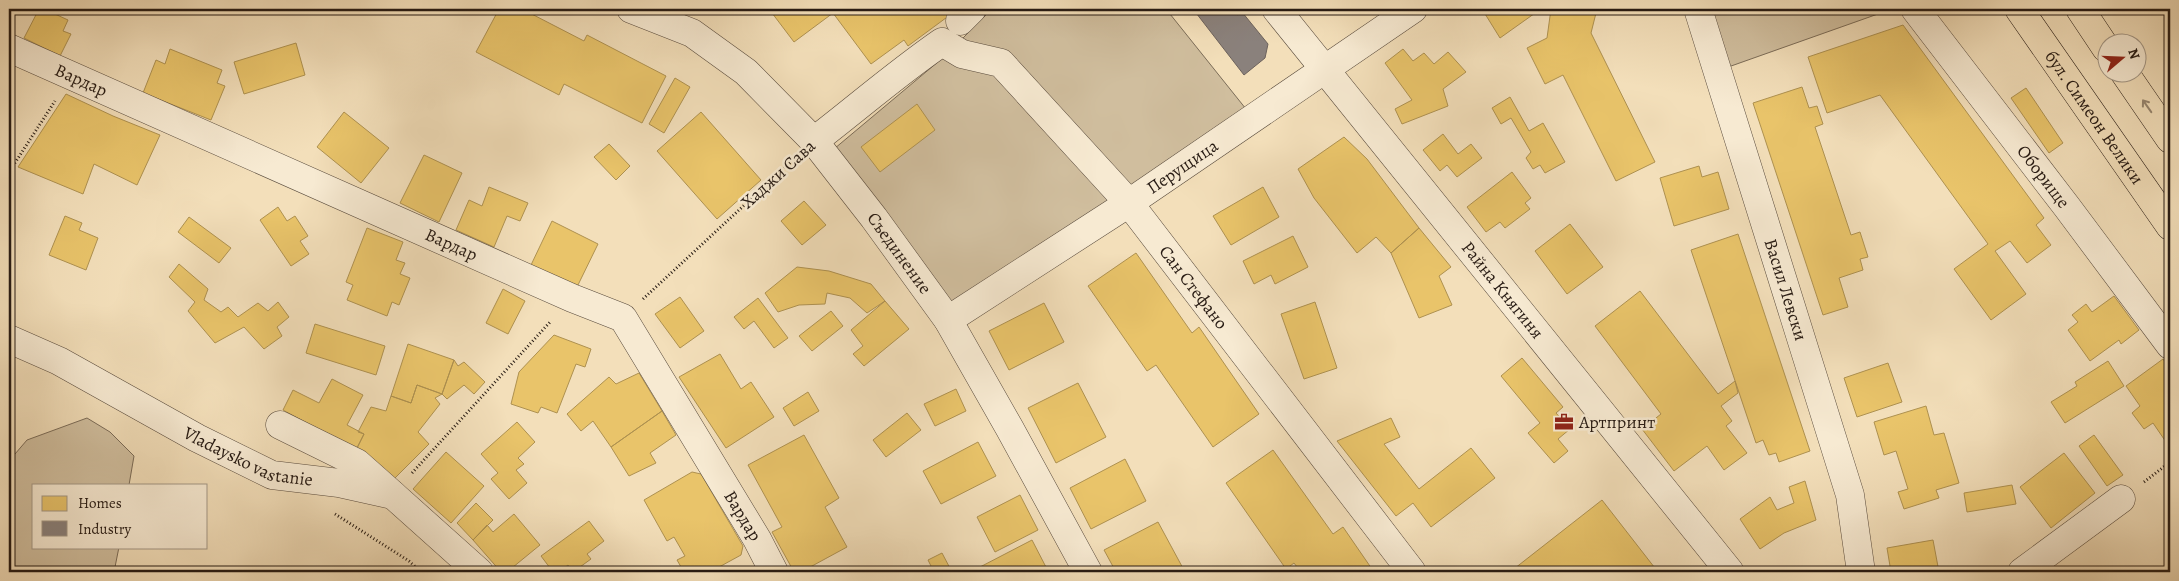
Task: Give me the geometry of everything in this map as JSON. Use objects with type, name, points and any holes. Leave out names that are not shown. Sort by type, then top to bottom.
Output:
[{"type":"main road","name":"бул. Симеон Велики","points":[[2019,9],[2170,226]]},
{"type":"main road","points":[[2080,9],[2096,33]]},
{"type":"main road","points":[[2131,82],[2170,139]]},
{"type":"street","name":"Съединение","points":[[631,9],[692,33],[746,72],[814,141],[874,218],[948,320],[1088,572]]},
{"type":"street","points":[[674,9],[692,33]]},
{"type":"street","name":"Райна Княгиня","points":[[1276,9],[1730,572]]},
{"type":"street","name":"Перущица","points":[[948,320],[1129,203],[1413,9]]},
{"type":"street","name":"Васил Левски","points":[[1698,9],[1850,495],[1862,572]]},
{"type":"street","name":"Оборище","points":[[1915,9],[2170,345]]},
{"type":"street","name":"Хаджи Сава","points":[[814,141],[874,95],[900,71],[942,42]]},
{"type":"street","name":"Сан Стефано","points":[[942,42],[962,54],[1002,64],[1129,203],[1412,572]]},
{"type":"street","name":"Вардар","points":[[9,48],[572,298],[623,318],[758,539],[774,572]]},
{"type":"street","name":"Vladaysko vastanie","points":[[9,339],[60,361],[197,438],[272,475],[339,483],[393,495],[479,572]]},
{"type":"street","points":[[280,425],[357,463],[393,495]]},
{"type":"street","points":[[2022,572],[2121,499]]},
{"type":"path","points":[[9,172],[72,76]]},
{"type":"path","name":"Хаджи Сава","points":[[623,318],[814,141]]},
{"type":"path","points":[[393,495],[572,298]]},
{"type":"path","points":[[327,510],[409,561],[421,572]]},
{"type":"shaded area","points":[[992,9],[1166,9],[1246,109],[950,306],[828,154],[945,56]]},
{"type":"shaded area","points":[[1698,9],[1892,9],[1717,71]]},
{"type":"shaded area","points":[[87,418],[110,432],[134,456],[129,484],[32,484],[32,548],[119,548],[115,567],[111,572],[9,572],[9,461],[27,440]]},
{"type":"building: Homes","points":[[39,9],[44,9],[68,20],[63,31],[71,34],[60,56],[24,38]]},
{"type":"building: Homes","points":[[499,9],[522,9],[584,41],[587,35],[666,76],[642,123],[564,84],[559,95],[476,52]]},
{"type":"building: Homes","points":[[769,9],[958,9],[908,46],[904,40],[871,64],[833,13],[794,42]]},
{"type":"building: Homes","points":[[1482,9],[1536,9],[1538,11],[1500,38]]},
{"type":"building: Homes","points":[[1551,9],[1597,9],[1591,33],[1655,162],[1616,181],[1563,75],[1545,84],[1527,48],[1547,38]]},
{"type":"building: Homes","points":[[1903,25],[2044,218],[2036,225],[2051,245],[2027,263],[2010,241],[1995,251],[2026,294],[1991,320],[1954,269],[1988,244],[1880,95],[1827,113],[1808,57]]},
{"type":"building: Homes","points":[[296,43],[305,75],[244,94],[234,62]]},
{"type":"building: Homes","points":[[170,49],[222,70],[217,83],[225,86],[211,120],[143,93],[156,60],[165,64]]},
{"type":"building: Homes","points":[[1403,49],[1413,61],[1424,53],[1434,64],[1448,52],[1466,72],[1443,89],[1448,106],[1402,124],[1395,109],[1412,100],[1385,63]]},
{"type":"building: Homes","points":[[675,78],[690,87],[664,133],[649,124]]},
{"type":"building: Homes","points":[[1802,87],[1809,108],[1817,106],[1823,124],[1815,127],[1851,235],[1860,232],[1868,257],[1860,259],[1863,270],[1839,278],[1848,307],[1823,315],[1753,103]]},
{"type":"building: Homes","points":[[2026,88],[2063,143],[2049,153],[2011,98]]},
{"type":"building: Homes","points":[[66,94],[160,135],[137,185],[94,164],[83,194],[18,167]]},
{"type":"building: Homes","points":[[1510,97],[1529,131],[1543,123],[1565,162],[1545,173],[1540,165],[1533,169],[1526,158],[1531,152],[1511,118],[1501,124],[1492,108]]},
{"type":"building: Homes","points":[[917,104],[935,130],[880,172],[861,147]]},
{"type":"building: Homes","points":[[344,112],[389,148],[361,183],[317,147]]},
{"type":"building: Homes","points":[[701,112],[761,180],[717,219],[657,151]]},
{"type":"building: Homes","points":[[9,117],[13,119],[9,132]]},
{"type":"building: Homes","points":[[1443,134],[1458,154],[1471,144],[1482,158],[1457,177],[1447,165],[1440,171],[1423,150]]},
{"type":"building: Homes","points":[[1344,137],[1367,159],[1419,228],[1391,253],[1376,237],[1357,253],[1314,198],[1298,169]]},
{"type":"building: Homes","points":[[609,144],[630,166],[616,180],[594,157]]},
{"type":"building: Homes","points":[[424,155],[462,173],[439,222],[400,203]]},
{"type":"building: Homes","points":[[1699,166],[1702,177],[1718,172],[1729,209],[1674,226],[1660,178]]},
{"type":"building: Homes","points":[[1512,172],[1531,198],[1525,203],[1530,209],[1505,228],[1500,222],[1486,232],[1467,207]]},
{"type":"building: Homes","points":[[489,187],[528,203],[520,221],[507,216],[494,247],[456,230],[469,200],[482,206]]},
{"type":"building: Homes","points":[[1263,187],[1279,217],[1231,245],[1213,216]]},
{"type":"building: Homes","points":[[804,201],[826,225],[802,245],[781,221]]},
{"type":"building: Homes","points":[[278,207],[287,221],[295,216],[308,236],[300,241],[309,254],[291,266],[260,220]]},
{"type":"building: Homes","points":[[65,216],[82,223],[79,230],[98,238],[86,270],[49,255]]},
{"type":"building: Homes","points":[[189,217],[231,248],[219,263],[178,232]]},
{"type":"building: Homes","points":[[552,221],[598,244],[577,287],[531,265]]},
{"type":"building: Homes","points":[[1570,224],[1603,267],[1567,294],[1535,251]]},
{"type":"building: Homes","points":[[367,228],[403,242],[396,260],[405,263],[400,274],[410,278],[399,305],[392,302],[387,316],[347,300],[353,285],[346,282]]},
{"type":"building: Homes","points":[[1419,228],[1451,267],[1439,276],[1452,305],[1419,318],[1391,253]]},
{"type":"building: Homes","points":[[1738,234],[1810,451],[1779,462],[1776,453],[1769,455],[1763,440],[1756,443],[1691,250]]},
{"type":"building: Homes","points":[[1293,236],[1308,267],[1275,284],[1271,275],[1254,284],[1243,261]]},
{"type":"building: Homes","points":[[1136,253],[1192,333],[1199,327],[1259,414],[1213,447],[1156,365],[1147,371],[1088,286]]},
{"type":"building: Homes","points":[[179,264],[208,289],[204,300],[221,312],[228,307],[238,317],[258,303],[268,311],[278,302],[289,317],[277,327],[282,336],[264,349],[244,327],[215,343],[188,311],[195,302],[169,277]]},
{"type":"building: Homes","points":[[797,267],[829,271],[871,284],[885,301],[867,313],[850,298],[827,293],[825,304],[799,305],[778,312],[765,293]]},
{"type":"building: Homes","points":[[503,289],[525,301],[508,334],[486,323]]},
{"type":"building: Homes","points":[[1640,291],[1718,394],[1735,381],[1738,393],[1721,406],[1732,421],[1726,426],[1747,453],[1724,470],[1707,446],[1674,471],[1642,429],[1661,414],[1595,326]]},
{"type":"building: Homes","points":[[2114,296],[2139,330],[2121,344],[2119,340],[2090,361],[2068,330],[2078,322],[2072,315],[2086,304],[2092,312]]},
{"type":"building: Homes","points":[[680,297],[704,331],[680,348],[655,314]]},
{"type":"building: Homes","points":[[758,298],[788,338],[774,348],[754,321],[744,329],[734,317]]},
{"type":"building: Homes","points":[[885,301],[909,329],[864,366],[853,354],[863,346],[851,330]]},
{"type":"building: Homes","points":[[1315,302],[1337,368],[1304,379],[1281,314]]},
{"type":"building: Homes","points":[[1044,303],[1064,342],[1009,370],[989,331]]},
{"type":"building: Homes","points":[[831,311],[843,326],[812,351],[799,336]]},
{"type":"building: Homes","points":[[315,324],[385,346],[376,375],[306,353]]},
{"type":"building: Homes","points":[[554,335],[591,349],[585,367],[576,364],[557,413],[541,407],[538,413],[511,404],[519,372]]},
{"type":"building: Homes","points":[[408,344],[454,360],[442,394],[417,385],[411,403],[391,396]]},
{"type":"building: Homes","points":[[720,354],[741,389],[751,382],[774,417],[726,448],[679,377]]},
{"type":"building: Homes","points":[[1522,358],[1563,407],[1556,413],[1570,429],[1558,439],[1568,451],[1554,463],[1528,433],[1540,423],[1501,376]]},
{"type":"building: Homes","points":[[2163,359],[2170,370],[2170,439],[2166,442],[2153,423],[2144,429],[2132,413],[2140,406],[2126,386]]},
{"type":"building: Homes","points":[[454,360],[458,366],[464,362],[485,382],[474,394],[464,385],[447,399],[442,394]]},
{"type":"building: Homes","points":[[2108,361],[2124,386],[2065,423],[2051,402],[2077,386],[2075,382]]},
{"type":"building: Homes","points":[[1888,363],[1902,402],[1857,417],[1844,378]]},
{"type":"building: Homes","points":[[639,373],[662,411],[611,447],[593,421],[581,431],[567,414],[609,377],[616,384]]},
{"type":"building: Homes","points":[[332,379],[363,395],[347,425],[364,434],[356,450],[283,410],[293,390],[319,403]]},
{"type":"building: Homes","points":[[1078,383],[1106,437],[1056,463],[1028,408]]},
{"type":"building: Homes","points":[[417,385],[442,394],[435,398],[440,404],[418,432],[429,444],[394,479],[356,450],[364,434],[358,432],[371,407],[386,411],[391,396],[411,403]]},
{"type":"building: Homes","points":[[956,389],[966,411],[935,426],[924,404]]},
{"type":"building: Homes","points":[[808,392],[819,411],[794,426],[783,408]]},
{"type":"building: Homes","points":[[1926,406],[1934,435],[1944,433],[1959,483],[1936,490],[1939,498],[1904,509],[1898,492],[1908,489],[1896,451],[1884,455],[1874,422]]},
{"type":"building: Homes","points":[[662,411],[676,435],[650,453],[656,463],[629,476],[611,447]]},
{"type":"building: Homes","points":[[907,413],[921,430],[886,457],[873,440]]},
{"type":"building: Homes","points":[[1391,418],[1400,437],[1384,444],[1419,489],[1471,448],[1495,478],[1431,527],[1413,503],[1396,516],[1337,441]]},
{"type":"building: Homes","points":[[517,422],[535,442],[518,458],[524,464],[516,470],[527,483],[509,499],[491,479],[498,473],[481,454]]},
{"type":"building: Homes","points":[[804,435],[839,498],[825,507],[847,547],[801,572],[794,572],[772,532],[782,527],[748,465]]},
{"type":"building: Homes","points":[[2094,435],[2123,475],[2107,486],[2079,446]]},
{"type":"building: Homes","points":[[978,442],[996,476],[941,504],[923,471]]},
{"type":"building: Homes","points":[[1273,450],[1333,534],[1343,527],[1374,572],[1301,572],[1294,563],[1286,569],[1226,483]]},
{"type":"building: Homes","points":[[446,452],[484,486],[451,523],[413,489]]},
{"type":"building: Homes","points":[[2064,453],[2095,493],[2051,528],[2020,487]]},
{"type":"building: Homes","points":[[1125,459],[1146,501],[1091,529],[1070,488]]},
{"type":"building: Homes","points":[[692,472],[701,474],[743,546],[741,555],[710,572],[684,572],[677,560],[685,556],[674,537],[667,541],[644,500]]},
{"type":"building: Homes","points":[[1805,481],[1816,520],[1784,533],[1760,549],[1740,519],[1770,497],[1777,510],[1794,503],[1789,487]]},
{"type":"building: Homes","points":[[2012,485],[2016,504],[1967,512],[1964,493]]},
{"type":"building: Homes","points":[[1020,495],[1038,530],[995,552],[977,517]]},
{"type":"building: Homes","points":[[1602,500],[1658,572],[1510,572]]},
{"type":"building: Homes","points":[[476,503],[493,520],[473,540],[457,523]]},
{"type":"building: Homes","points":[[514,514],[540,545],[507,572],[501,572],[473,540],[487,525],[493,532]]},
{"type":"building: Homes","points":[[589,521],[604,541],[587,554],[591,559],[573,572],[568,565],[559,572],[553,572],[541,556]]},
{"type":"building: Homes","points":[[1158,522],[1185,572],[1116,572],[1104,550]]},
{"type":"building: Homes","points":[[1032,540],[1048,571],[982,572],[980,567]]},
{"type":"building: Homes","points":[[1933,540],[1939,572],[1891,572],[1887,548]]},
{"type":"building: Homes","points":[[942,553],[952,572],[934,572],[928,560]]},
{"type":"building: Industry","points":[[1193,9],[1232,9],[1237,15],[1242,12],[1268,44],[1265,58],[1244,75]]},
{"type":"place","name":"Артпринт","points":[[1564,422]]}]
